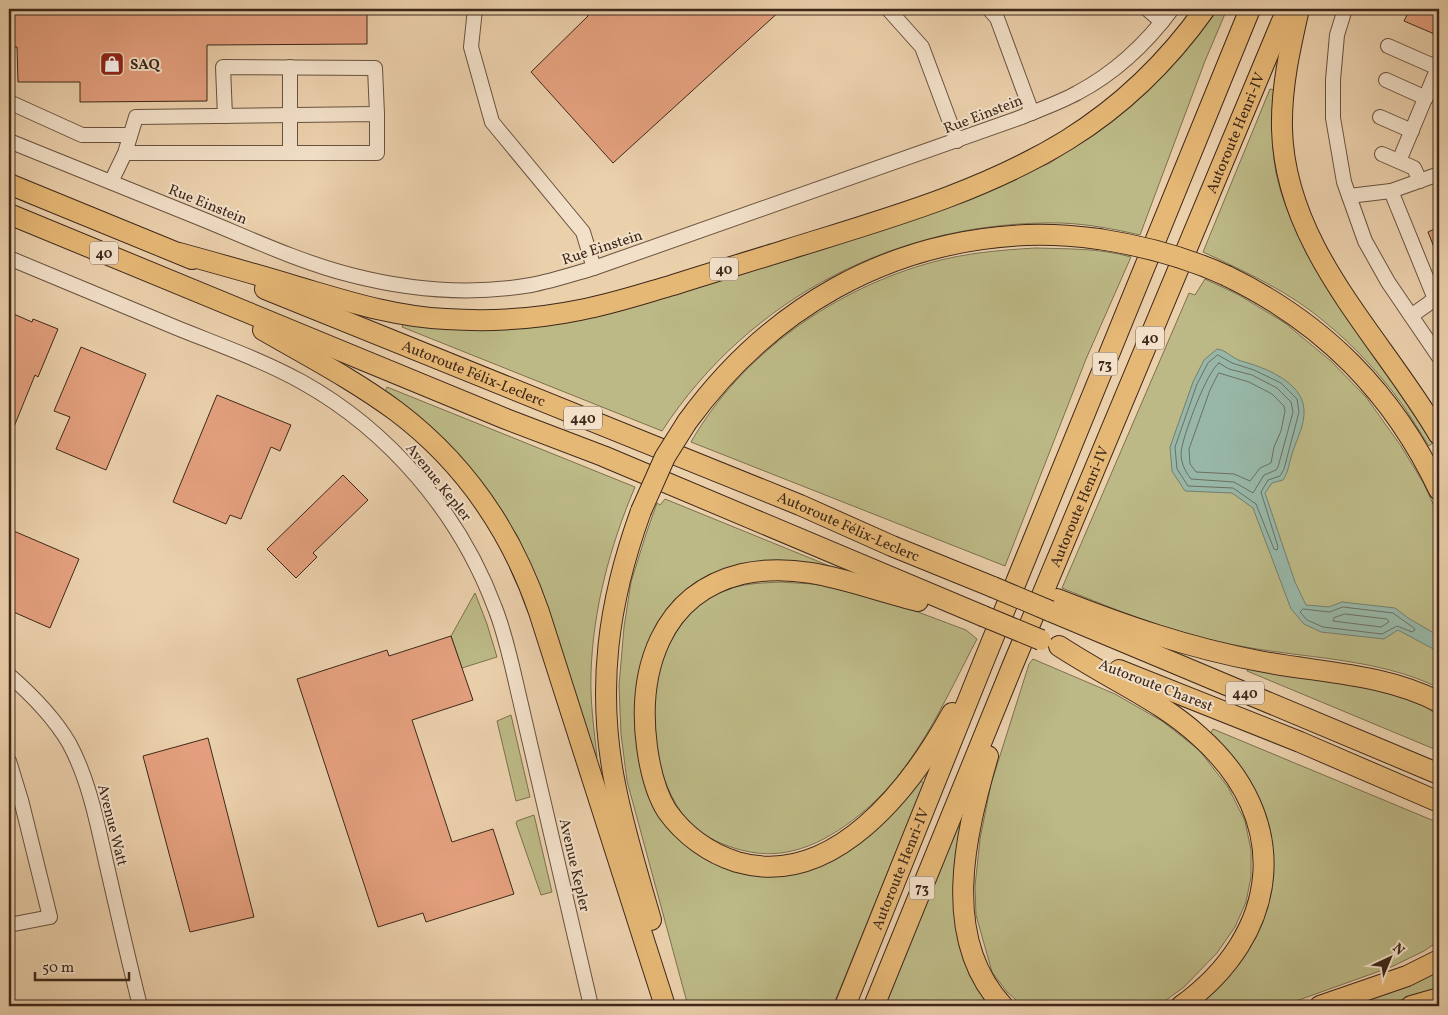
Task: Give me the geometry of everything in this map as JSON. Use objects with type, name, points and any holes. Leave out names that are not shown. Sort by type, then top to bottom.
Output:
[{"type":"highway","name":"40","points":[[179,254],[361,305],[422,317],[466,320],[509,319],[582,310],[659,289],[914,210],[964,192],[1010,171],[1071,138],[1121,100],[1166,58],[1205,9]]},
{"type":"highway","points":[[1175,194],[1238,9]]},
{"type":"highway","name":"Autoroute Henri-IV","points":[[845,1006],[1250,9]]},
{"type":"highway","name":"Autoroute Henri-IV","points":[[874,1006],[1012,667],[1287,9]]},
{"type":"highway","points":[[1299,9],[1286,68],[1282,111],[1283,148],[1294,198],[1312,242],[1331,275],[1416,396],[1439,435]]},
{"type":"highway","name":"Autoroute Félix-Leclerc","points":[[9,184],[800,505],[892,546],[995,581]]},
{"type":"highway","name":"Autoroute Félix-Leclerc","points":[[9,214],[506,419],[603,456],[979,614]]},
{"type":"highway","points":[[674,1006],[620,808],[610,757],[607,732],[606,680],[610,626],[621,572],[641,512],[666,457],[686,422],[726,373],[772,330],[810,303],[888,263],[925,251],[981,239],[1029,235],[1100,239],[1164,252],[1209,267],[1252,288],[1317,331],[1355,366],[1400,420],[1439,490]]},
{"type":"highway","points":[[200,292],[338,373],[396,411],[456,466],[495,518],[516,553],[540,612],[665,1006]]},
{"type":"highway","points":[[979,614],[915,600],[837,577],[804,571],[756,572],[731,578],[711,586],[691,599],[673,618],[659,640],[653,656],[647,685],[644,719],[648,755],[655,787],[667,810],[685,832],[720,855],[745,864],[760,866],[784,865],[807,860],[852,836],[900,792],[932,749],[961,696],[985,658]]},
{"type":"highway","name":"Autoroute Charest","points":[[995,581],[1439,774]]},
{"type":"highway","points":[[1053,605],[1202,649],[1261,662],[1379,680],[1411,689],[1439,702]]},
{"type":"highway","name":"Autoroute Charest","points":[[979,614],[1300,742],[1439,802]]},
{"type":"highway","points":[[1050,643],[1153,701],[1200,736],[1234,775],[1251,804],[1263,849],[1264,866],[1263,882],[1256,914],[1232,954],[1208,982],[1180,1006]]},
{"type":"highway","points":[[1004,1006],[988,988],[971,947],[965,919],[964,873],[968,839],[976,802],[1012,667]]},
{"type":"highway","points":[[1320,1006],[1390,982],[1439,960]]},
{"type":"highway","points":[[1411,1006],[1439,998]]},
{"type":"street","points":[[475,9],[471,47],[492,122],[583,232],[594,268]]},
{"type":"street","points":[[888,9],[922,47],[957,141]]},
{"type":"street","points":[[989,9],[998,18],[1032,113]]},
{"type":"street","points":[[1147,9],[1162,22]]},
{"type":"street","name":"Rue Einstein","points":[[9,141],[289,254],[350,275],[431,289],[491,289],[533,284],[594,268],[1032,113],[1076,94],[1098,81],[1140,48],[1172,9]]},
{"type":"street","points":[[1345,9],[1337,36],[1333,80],[1333,118],[1344,182],[1365,241],[1388,282],[1439,357]]},
{"type":"street","points":[[1388,46],[1439,66],[1399,161]]},
{"type":"street","points":[[125,153],[377,153],[375,68],[223,67],[225,116]]},
{"type":"street","points":[[290,67],[290,153]]},
{"type":"street","points":[[1386,80],[1426,98]]},
{"type":"street","points":[[9,102],[82,135],[130,135]]},
{"type":"street","points":[[111,182],[125,153],[136,117],[377,114]]},
{"type":"street","points":[[1380,117],[1412,131]]},
{"type":"street","points":[[1382,154],[1414,168],[1420,181]]},
{"type":"street","points":[[1349,196],[1392,191],[1439,174]]},
{"type":"street","points":[[1392,191],[1437,298],[1411,316]]},
{"type":"street","name":"Avenue Kepler","points":[[9,258],[265,364],[303,383],[346,411],[381,440],[412,470],[437,501],[461,536],[478,569],[502,629],[591,1006]]},
{"type":"street","name":"Avenue Watt","points":[[9,675],[32,695],[51,717],[68,743],[82,771],[96,816],[140,1006]]},
{"type":"street","points":[[9,762],[21,800],[50,917],[9,925]]},
{"type":"shaded area","points":[[1216,9],[1227,9],[1205,61],[1140,235],[1101,227],[1061,223],[1002,226],[944,235],[888,252],[834,275],[785,305],[739,341],[698,383],[662,431],[402,327],[404,322],[529,327],[574,321],[622,308],[942,208],[1050,163],[1110,122],[1192,42]]},
{"type":"shaded area","points":[[1270,89],[1275,90],[1272,132],[1274,163],[1289,215],[1319,272],[1433,443],[1429,446],[1402,404],[1385,382],[1357,351],[1336,332],[1312,312],[1283,292],[1203,252]]},
{"type":"shaded area","points":[[1035,248],[1095,250],[1131,257],[1086,359],[1005,566],[691,442],[712,410],[736,380],[764,353],[794,329],[827,307],[861,289],[933,262],[984,252]]},
{"type":"shaded area","points":[[1205,279],[1239,295],[1285,323],[1331,361],[1366,397],[1401,446],[1424,484],[1439,517],[1439,688],[1415,678],[1365,664],[1261,650],[1191,635],[1126,613],[1062,588],[1189,293],[1195,295]]},
{"type":"shaded area","points":[[387,387],[635,487],[618,532],[604,578],[595,625],[591,684],[592,715],[597,757],[591,759],[576,697],[556,632],[540,585],[517,535],[486,490],[384,394]]},
{"type":"shaded area","points":[[665,499],[837,569],[691,589],[638,696],[681,837],[787,872],[919,780],[924,783],[833,1006],[688,1006],[627,781],[621,734],[619,686],[624,627],[631,582],[657,503],[660,505]]},
{"type":"shaded area","points":[[781,582],[832,587],[871,596],[966,630],[977,639],[931,726],[904,768],[889,787],[859,815],[831,835],[801,849],[767,854],[750,852],[726,845],[703,834],[690,823],[672,796],[660,764],[654,729],[656,692],[664,658],[679,627],[702,603],[732,588]]},
{"type":"shaded area","points":[[475,593],[497,657],[462,668],[451,636]]},
{"type":"shaded area","points":[[1033,659],[1115,694],[1162,721],[1199,750],[1228,787],[1245,821],[1251,850],[1251,877],[1246,902],[1235,927],[1217,953],[1184,987],[1158,1006],[1023,1006],[1007,992],[992,972],[976,915],[975,886],[980,839],[991,784],[1029,664]]},
{"type":"shaded area","points":[[1249,667],[1385,691],[1423,705],[1439,716],[1439,751],[1247,671]]},
{"type":"shaded area","points":[[511,715],[530,797],[516,801],[497,721]]},
{"type":"shaded area","points":[[1213,729],[1439,823],[1439,941],[1424,951],[1391,967],[1282,1006],[1196,1006],[1272,862],[1210,734]]},
{"type":"shaded area","points":[[534,815],[552,892],[541,895],[516,823]]},
{"type":"shaded area","points":[[960,815],[966,817],[957,927],[964,962],[977,987],[992,1006],[881,1006]]},
{"type":"shaded area","points":[[1439,967],[1439,989],[1379,1006],[1343,1006]]},
{"type":"water","points":[[1217,349],[1238,360],[1260,367],[1281,377],[1297,391],[1302,400],[1304,410],[1303,421],[1287,473],[1283,480],[1272,483],[1265,493],[1295,582],[1306,605],[1329,607],[1342,602],[1395,608],[1439,636],[1439,652],[1398,630],[1384,639],[1321,632],[1304,624],[1291,609],[1253,508],[1232,493],[1185,491],[1172,471],[1170,447],[1193,382],[1204,360]]},
{"type":"building","name":"SAQ","points":[[9,9],[367,9],[367,44],[207,45],[207,101],[80,102],[80,82],[18,82],[17,47],[9,47]]},
{"type":"building","points":[[582,9],[782,9],[613,163],[531,72],[588,16]]},
{"type":"building","points":[[1410,9],[1439,9],[1439,36],[1404,21]]},
{"type":"building","points":[[1439,227],[1439,260],[1428,232]]},
{"type":"building","points":[[9,312],[32,322],[33,319],[58,329],[38,377],[35,375],[9,439]]},
{"type":"building","points":[[81,347],[146,374],[106,470],[56,449],[70,417],[54,411]]},
{"type":"building","points":[[217,395],[291,425],[280,451],[271,447],[241,519],[230,515],[226,524],[173,502]]},
{"type":"building","points":[[343,475],[368,500],[313,553],[317,557],[296,578],[267,549]]},
{"type":"building","points":[[9,529],[79,559],[50,628],[9,610]]},
{"type":"building","points":[[451,636],[473,700],[412,720],[452,842],[493,829],[514,894],[426,922],[423,913],[378,927],[297,679],[387,650],[389,656]]},
{"type":"building","points":[[208,738],[254,917],[190,932],[143,756]]},
{"type":"place","name":"SAQ","points":[[112,64]]}]
